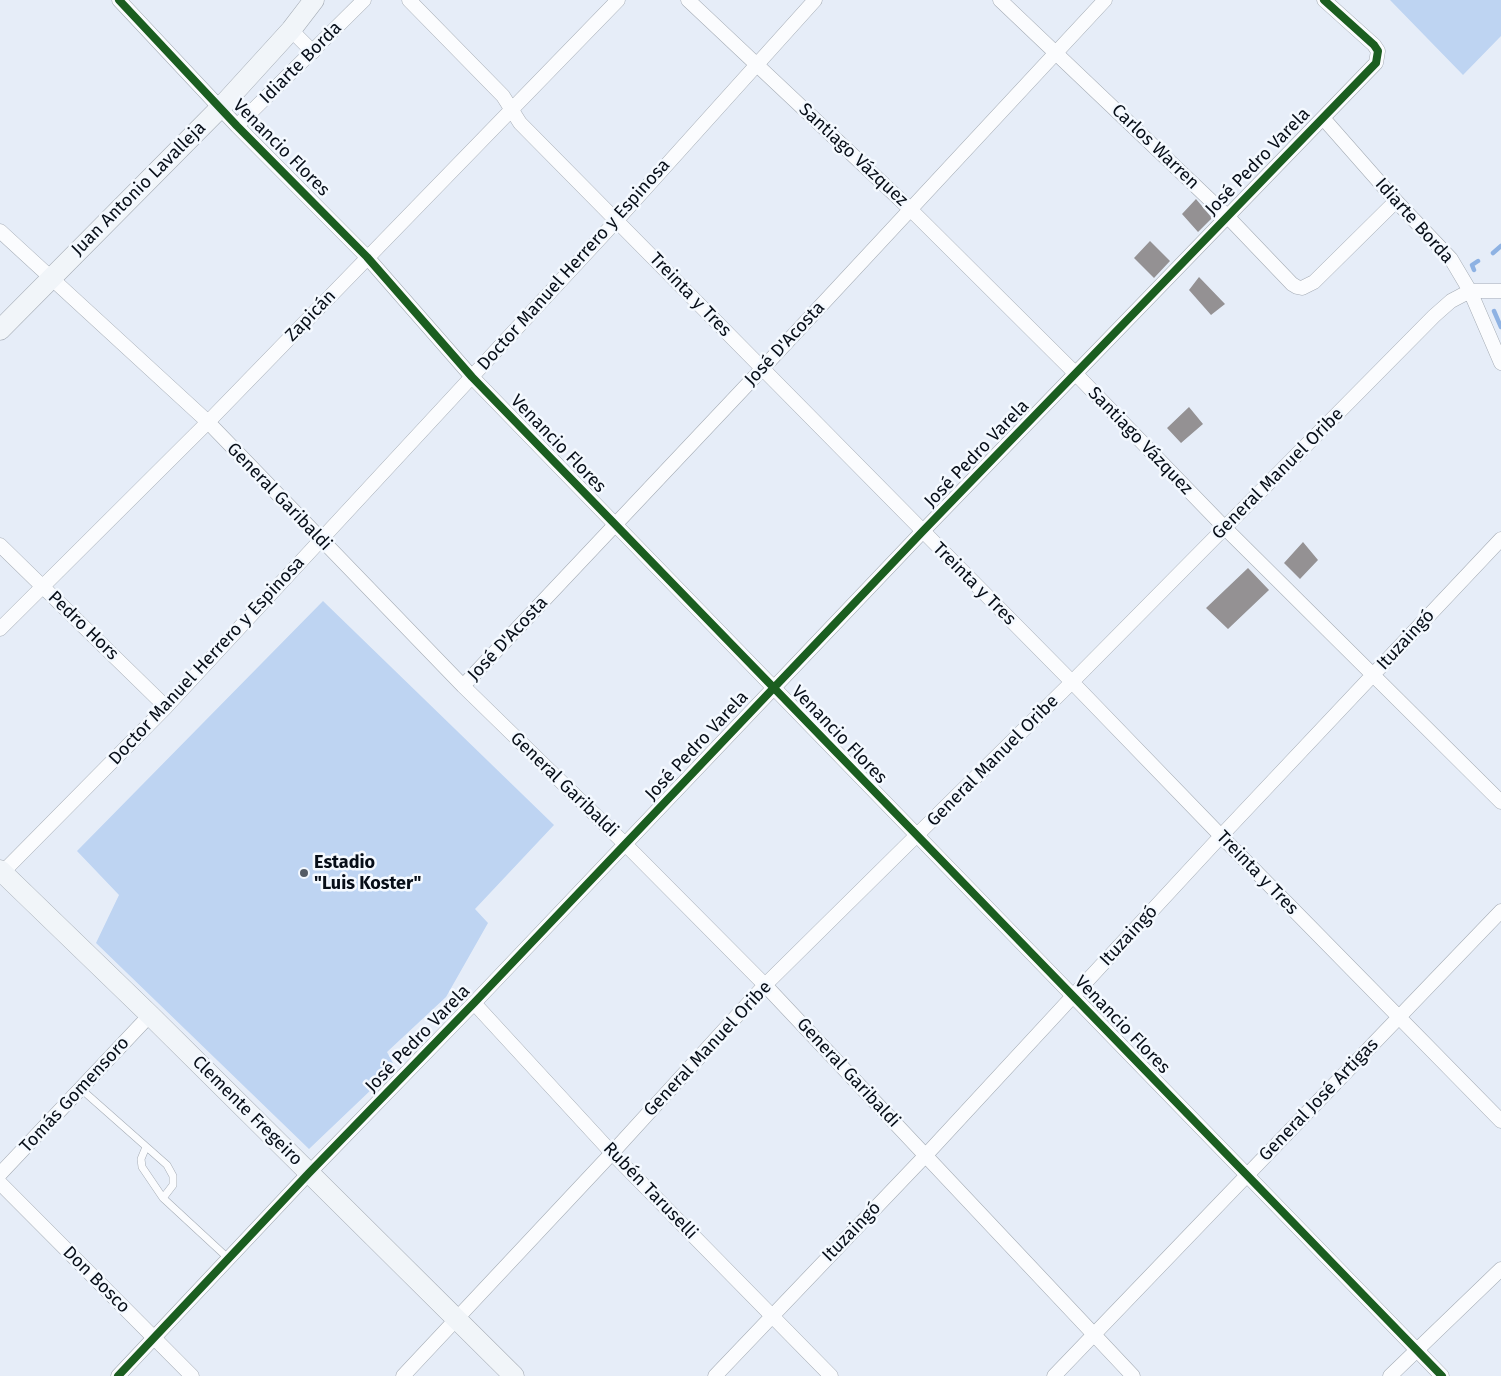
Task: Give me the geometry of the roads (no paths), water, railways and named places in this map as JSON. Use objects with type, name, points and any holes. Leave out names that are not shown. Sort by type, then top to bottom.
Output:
[{"type":"street","name":"Venancio Flores","points":[[119,0],[237,126],[367,257],[472,377],[1442,1376]]},
{"type":"street","name":"Juan Antonio Lavalleja","points":[[0,330],[220,108],[291,30],[314,0]]},
{"type":"street","name":"Idiarte Borda","points":[[237,126],[364,0]]},
{"type":"street","name":"Treinta y Tres","points":[[409,0],[503,96],[520,123],[1072,682],[1501,1121]]},
{"type":"street","name":"Zapicán","points":[[0,629],[208,422],[618,0]]},
{"type":"street","name":"Santiago Vázquez","points":[[688,0],[910,209],[1225,528],[1501,802]]},
{"type":"street","name":"Doctor Manuel Herrero y Espinosa","points":[[1,873],[166,707],[617,220],[815,0]]},
{"type":"street","name":"Carlos Warren","points":[[1000,0],[1227,216],[1292,284],[1302,288],[1314,282],[1396,201]]},
{"type":"street","name":"José D'Acosta","points":[[463,686],[762,369],[1105,0]]},
{"type":"street","name":"José Pedro Varela","points":[[118,1376],[772,688],[1376,63],[1378,51],[1368,38],[1324,0]]},
{"type":"street","points":[[291,30],[313,52]]},
{"type":"street","name":"Idiarte Borda","points":[[1323,118],[1396,201],[1451,259],[1470,292],[1501,363]]},
{"type":"street","name":"General Garibaldi","points":[[0,231],[208,422],[463,686],[625,844],[765,985],[1133,1376]]},
{"type":"street","name":"General Manuel Oribe","points":[[403,1376],[612,1153],[765,985],[1072,682],[1439,311],[1451,301],[1470,292],[1501,291]]},
{"type":"street","name":"Ituzaingó","points":[[716,1376],[926,1155],[1221,836],[1501,539]]},
{"type":"street","name":"Pedro Hors","points":[[0,544],[166,707]]},
{"type":"street","name":"Clemente Fregeiro","points":[[1,873],[150,1015],[514,1376]]},
{"type":"street","name":"General José Artigas","points":[[1054,1376],[1501,911]]},
{"type":"street","name":"Rubén Taruselli","points":[[474,1003],[612,1153],[831,1376]]},
{"type":"street","name":"Tomás Gomensoro","points":[[0,1174],[150,1015]]},
{"type":"street","name":"Don Bosco","points":[[0,1183],[192,1376]]},
{"type":"street","points":[[1390,1376],[1501,1269]]},
{"type":"lane","points":[[81,1089],[167,1166],[173,1176],[173,1184],[163,1198]]},
{"type":"lane","points":[[146,1147],[141,1159],[142,1167],[163,1198],[229,1259]]},
{"type":"waterway","points":[[1493,253],[1501,246]]},
{"type":"waterway","points":[[1474,270],[1472,265],[1478,261]]},
{"type":"waterway","points":[[1494,311],[1501,327]]},
{"type":"place","name":"Estadio \"Luis Koster\"","points":[[304,873]]}]
